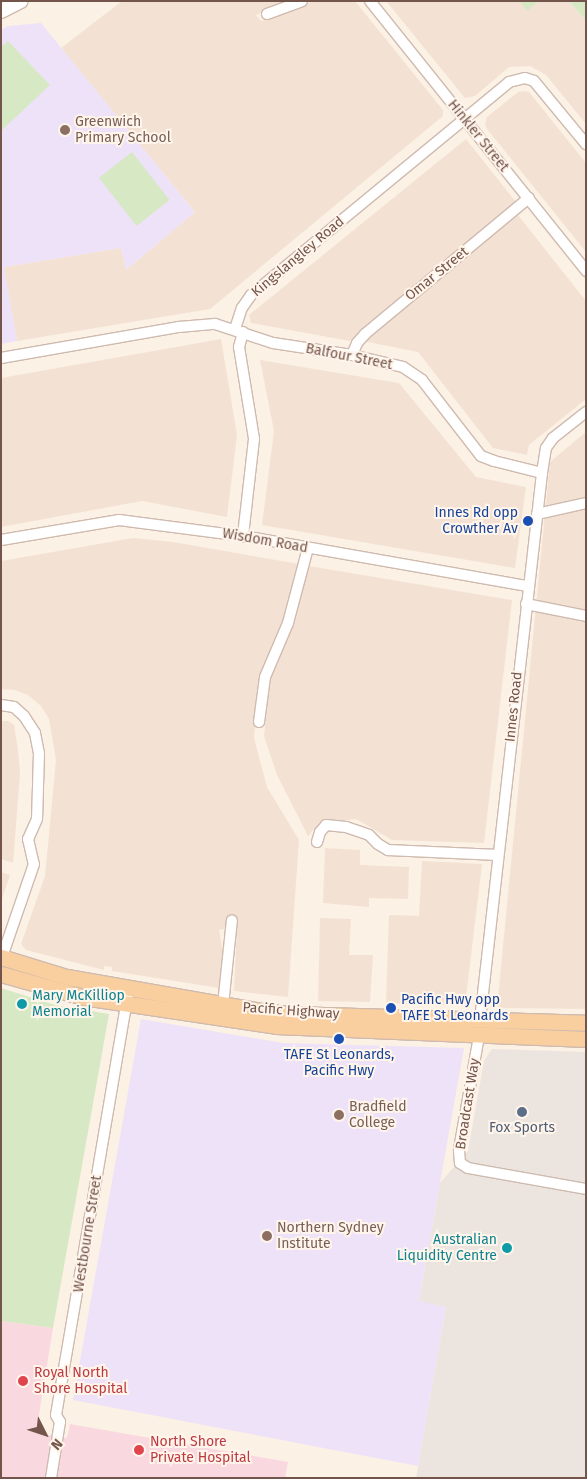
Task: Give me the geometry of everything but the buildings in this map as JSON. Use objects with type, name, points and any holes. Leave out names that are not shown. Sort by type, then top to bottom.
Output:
[{"type":"main road","points":[[3,7],[21,1]]},
{"type":"main road","name":"Pacific Highway","points":[[2,957],[67,977],[223,1005],[291,1014],[586,1023]]},
{"type":"main road","name":"Pacific Highway","points":[[1,974],[71,995],[276,1026],[479,1036],[586,1038]]},
{"type":"street","points":[[267,14],[302,1]]},
{"type":"street","name":"Hinkler Street","points":[[370,1],[586,271]]},
{"type":"street","name":"Kingslangley Road","points":[[243,536],[254,439],[239,331],[242,308],[251,295],[463,118],[509,82],[525,78],[534,81],[586,144]]},
{"type":"street","name":"Omar Street","points":[[352,355],[357,343],[365,334],[529,198]]},
{"type":"street","points":[[1,358],[208,324],[239,331]]},
{"type":"street","name":"Balfour Street","points":[[239,331],[273,342],[352,355],[413,372],[482,456],[494,462],[542,473]]},
{"type":"street","name":"Innes Road","points":[[480,1020],[528,586],[546,448],[553,438],[586,412]]},
{"type":"street","points":[[537,514],[586,503]]},
{"type":"street","name":"Wisdom Road","points":[[1,540],[119,520],[243,536],[528,586]]},
{"type":"street","points":[[259,722],[265,677],[288,623],[308,548]]},
{"type":"street","points":[[526,604],[586,616]]},
{"type":"street","points":[[1,705],[14,706],[24,716],[35,733],[40,753],[37,819],[28,839],[34,864],[2,957]]},
{"type":"street","points":[[317,842],[320,832],[326,825],[346,826],[369,835],[388,850],[498,855]]},
{"type":"street","points":[[223,1005],[232,920]]},
{"type":"street","name":"Westbourne Street","points":[[51,1478],[60,1422],[56,1415],[129,988]]},
{"type":"street","name":"Broadcast Way","points":[[479,1036],[459,1150],[460,1163],[468,1168],[586,1189]]},
{"type":"shaded area","points":[[122,1],[288,1],[256,15],[261,21],[313,1],[355,1],[443,110],[443,116],[210,309],[17,341],[3,267],[121,248],[126,270],[195,212],[61,48]]},
{"type":"shaded area","points":[[386,1],[569,1],[586,21],[586,124],[546,75],[530,66],[509,67],[475,96],[465,98]]},
{"type":"shaded area","name":"Greenwich Primary School","points":[[41,23],[195,212],[126,270],[121,248],[4,267],[17,341],[1,344],[1,30],[8,26]]},
{"type":"shaded area","points":[[518,92],[529,92],[586,163],[586,252],[487,129],[485,124],[487,117]]},
{"type":"shaded area","points":[[466,139],[516,202],[350,341],[251,323],[249,315]]},
{"type":"shaded area","points":[[518,215],[586,301],[586,399],[529,445],[527,455],[493,448],[418,352],[363,341]]},
{"type":"shaded area","points":[[221,339],[237,435],[227,517],[142,501],[1,527],[1,378]]},
{"type":"shaded area","points":[[260,360],[399,383],[476,477],[526,487],[515,568],[262,525],[274,431]]},
{"type":"shaded area","points":[[586,432],[586,1009],[497,1008],[550,462]]},
{"type":"shaded area","points":[[133,538],[173,542],[299,564],[279,632],[259,679],[254,738],[267,787],[299,840],[288,997],[234,991],[237,926],[219,930],[223,952],[219,988],[112,971],[112,967],[104,966],[104,970],[26,950],[21,944],[45,876],[56,760],[49,719],[41,706],[28,695],[15,690],[1,689],[1,561]]},
{"type":"shaded area","points":[[309,566],[512,600],[484,843],[392,840],[356,819],[337,821],[313,830],[308,836],[277,775],[264,736],[269,684]]},
{"type":"shaded area","points":[[1,721],[8,721],[14,725],[20,773],[13,863],[1,859]]},
{"type":"shaded area","points":[[325,848],[360,850],[360,865],[409,867],[408,899],[369,898],[369,907],[323,903]]},
{"type":"shaded area","points":[[422,861],[482,864],[465,1006],[386,1003],[389,915],[419,916]]},
{"type":"shaded area","points":[[1,872],[10,875],[1,902]]},
{"type":"shaded area","points":[[320,918],[351,919],[349,955],[373,955],[370,1002],[318,1001]]},
{"type":"shaded area","name":"Northern Sydney Institute","points":[[141,1019],[283,1043],[464,1048],[419,1301],[446,1307],[418,1466],[73,1400]]},
{"type":"shaded area","points":[[492,1049],[586,1052],[586,1478],[416,1478],[446,1307],[419,1302],[440,1183],[468,1151],[484,1061]]},
{"type":"shaded area","points":[[1,1321],[53,1328],[36,1433],[67,1438],[70,1424],[288,1462],[285,1478],[1,1478]]},
{"type":"green space","points":[[519,1],[539,1],[527,11]]},
{"type":"green space","points":[[569,1],[586,1],[586,21]]},
{"type":"green space","points":[[8,41],[50,85],[1,131],[1,47]]},
{"type":"green space","points":[[132,152],[170,200],[136,226],[99,178]]},
{"type":"green space","points":[[1,988],[55,1005],[109,1014],[53,1328],[1,1321]]},
{"type":"place","name":"Greenwich Primary School","points":[[65,130]]},
{"type":"place","name":"Innes Rd opp Crowther Av","points":[[528,521]]},
{"type":"place","name":"Mary McKilliop Memorial","points":[[22,1004]]},
{"type":"place","name":"Pacific Hwy opp TAFE St Leonards","points":[[391,1008]]},
{"type":"place","name":"TAFE St Leonards, Pacific Hwy","points":[[339,1039]]},
{"type":"place","name":"Fox Sports","points":[[522,1112]]},
{"type":"place","name":"Bradfield College","points":[[339,1115]]},
{"type":"place","name":"Northern Sydney Institute","points":[[267,1236]]},
{"type":"place","name":"Australian Liquidity Centre","points":[[507,1248]]},
{"type":"place","name":"Royal North Shore Hospital","points":[[23,1381]]},
{"type":"place","name":"North Shore Private Hospital","points":[[139,1450]]}]
